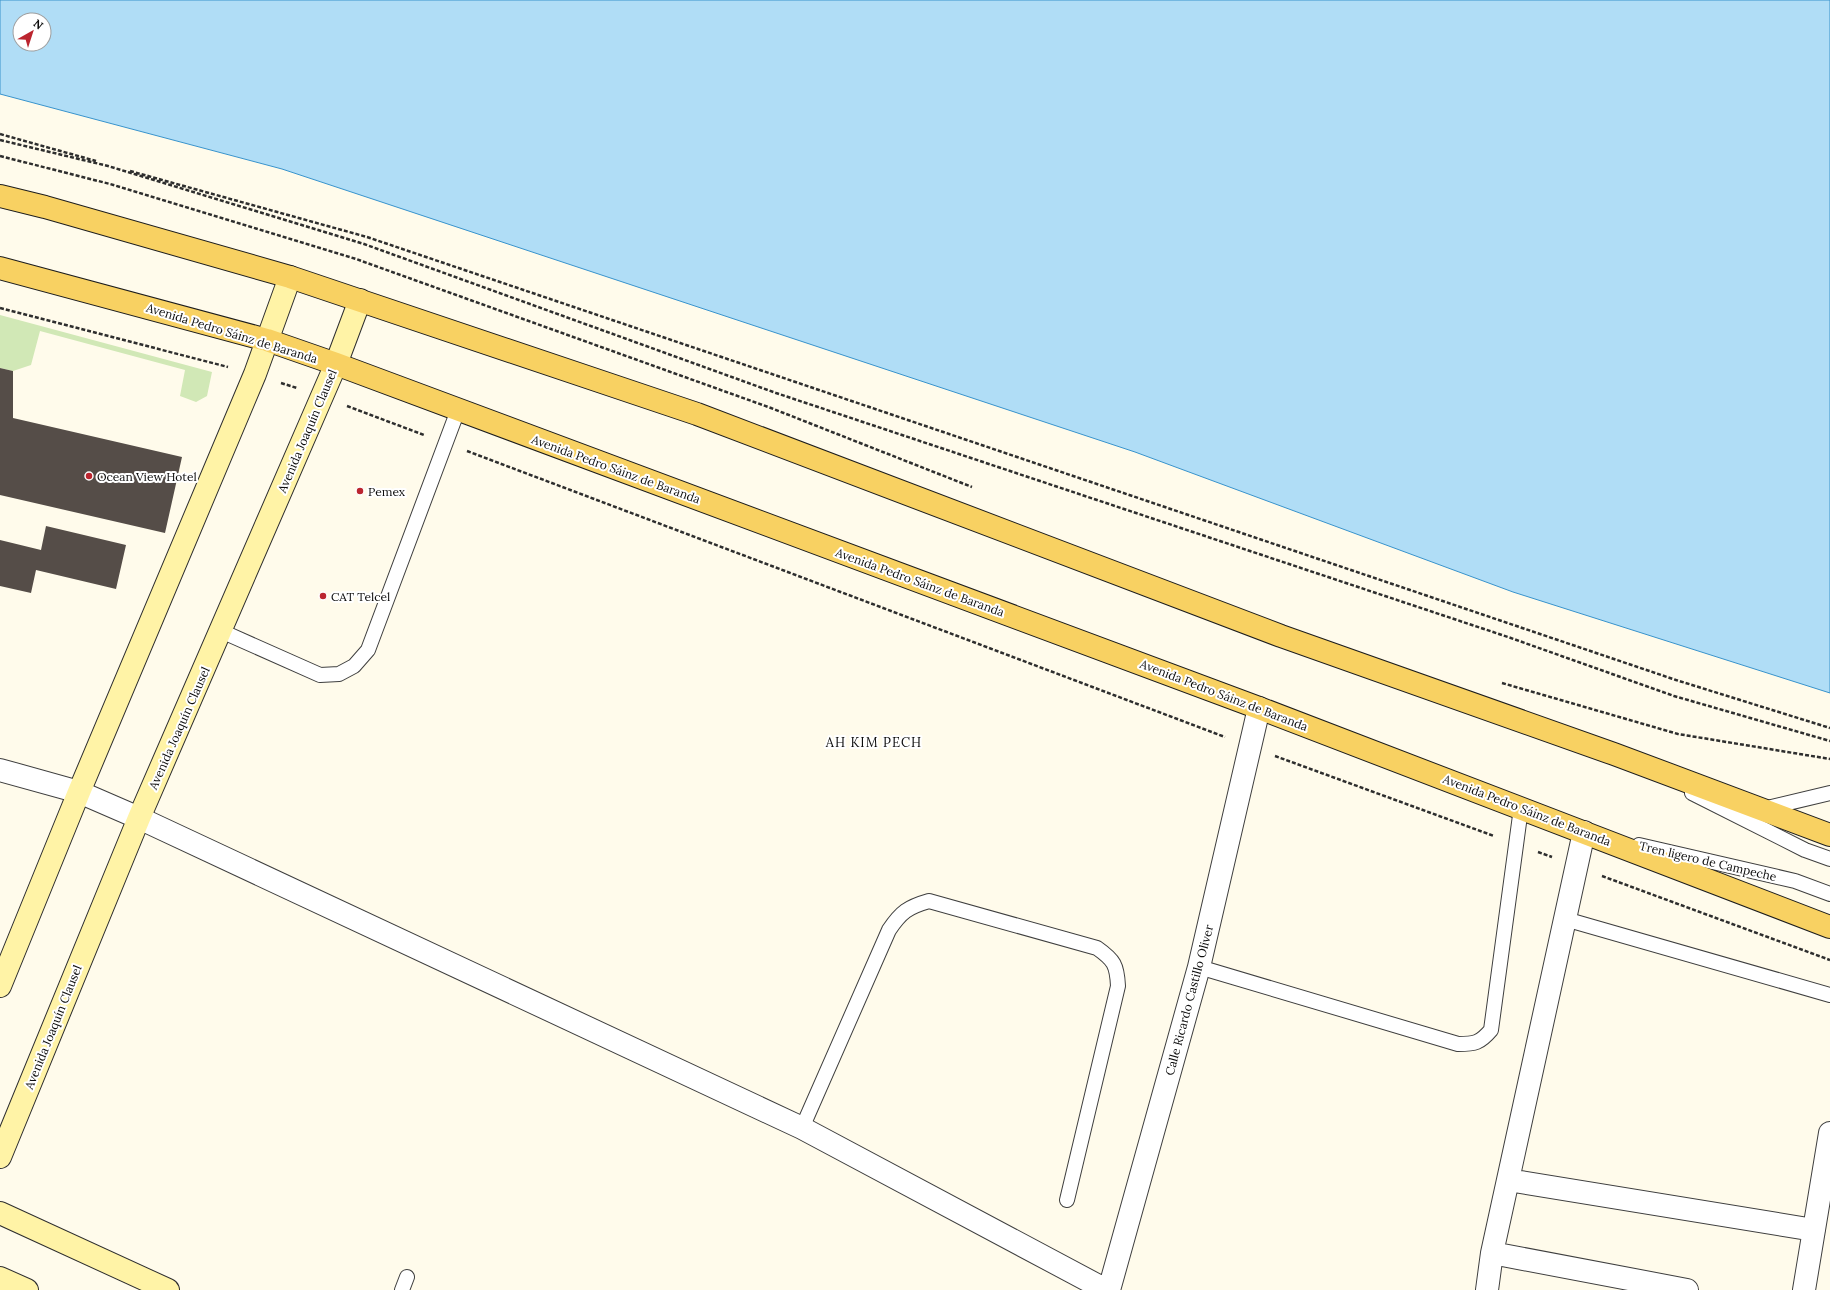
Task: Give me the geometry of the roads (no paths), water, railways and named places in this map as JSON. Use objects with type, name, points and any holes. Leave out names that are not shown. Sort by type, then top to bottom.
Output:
[{"type":"main road","points":[[0,196],[45,207],[290,277],[697,414],[1281,636],[1614,754],[1830,835]]},
{"type":"main road","name":"Avenida Pedro Sáinz de Baranda","points":[[0,268],[267,340],[336,364],[1259,708],[1830,927]]},
{"type":"street","points":[[0,986],[79,792],[255,374],[290,277]]},
{"type":"street","name":"Avenida Joaquín Clausel","points":[[0,1157],[139,818],[336,364],[360,300]]},
{"type":"street","name":"Calle Ricardo Castillo Oliver","points":[[1110,1290],[1199,967],[1259,708]]},
{"type":"street","points":[[0,770],[79,792],[139,818],[802,1128],[1106,1290]]},
{"type":"street","points":[[1487,1290],[1492,1253],[1584,832]]},
{"type":"street","points":[[1804,1290],[1830,1133]]},
{"type":"street","points":[[1508,1180],[1814,1230]]},
{"type":"street","points":[[0,1213],[168,1290]]},
{"type":"street","points":[[1492,1253],[1687,1290]]},
{"type":"street","points":[[0,1278],[27,1290]]},
{"type":"lane","points":[[221,631],[320,675],[339,674],[354,666],[368,650],[458,410]]},
{"type":"lane","points":[[1614,754],[1806,850],[1830,859]]},
{"type":"lane","points":[[1763,809],[1830,793]]},
{"type":"lane","points":[[1199,967],[1458,1044],[1472,1044],[1482,1040],[1491,1030],[1521,808]]},
{"type":"lane","name":"Tren ligero de Campeche","points":[[1584,832],[1795,881],[1830,894]]},
{"type":"lane","points":[[802,1128],[889,930],[898,917],[911,906],[929,901],[1097,948],[1110,957],[1117,970],[1118,986],[1067,1200]]},
{"type":"lane","points":[[1565,919],[1830,995]]},
{"type":"lane","points":[[402,1290],[407,1277]]},
{"type":"water","points":[[0,0],[1830,0],[1830,693],[1513,592],[1135,452],[282,169],[0,94]]},
{"type":"place","name":"Ocean View Hotel","points":[[89,476]]},
{"type":"place","name":"Pemex","points":[[360,491]]},
{"type":"place","name":"CAT Telcel","points":[[323,596]]},
{"type":"district","name":"AH KIM PECH","points":[[874,742]]}]
